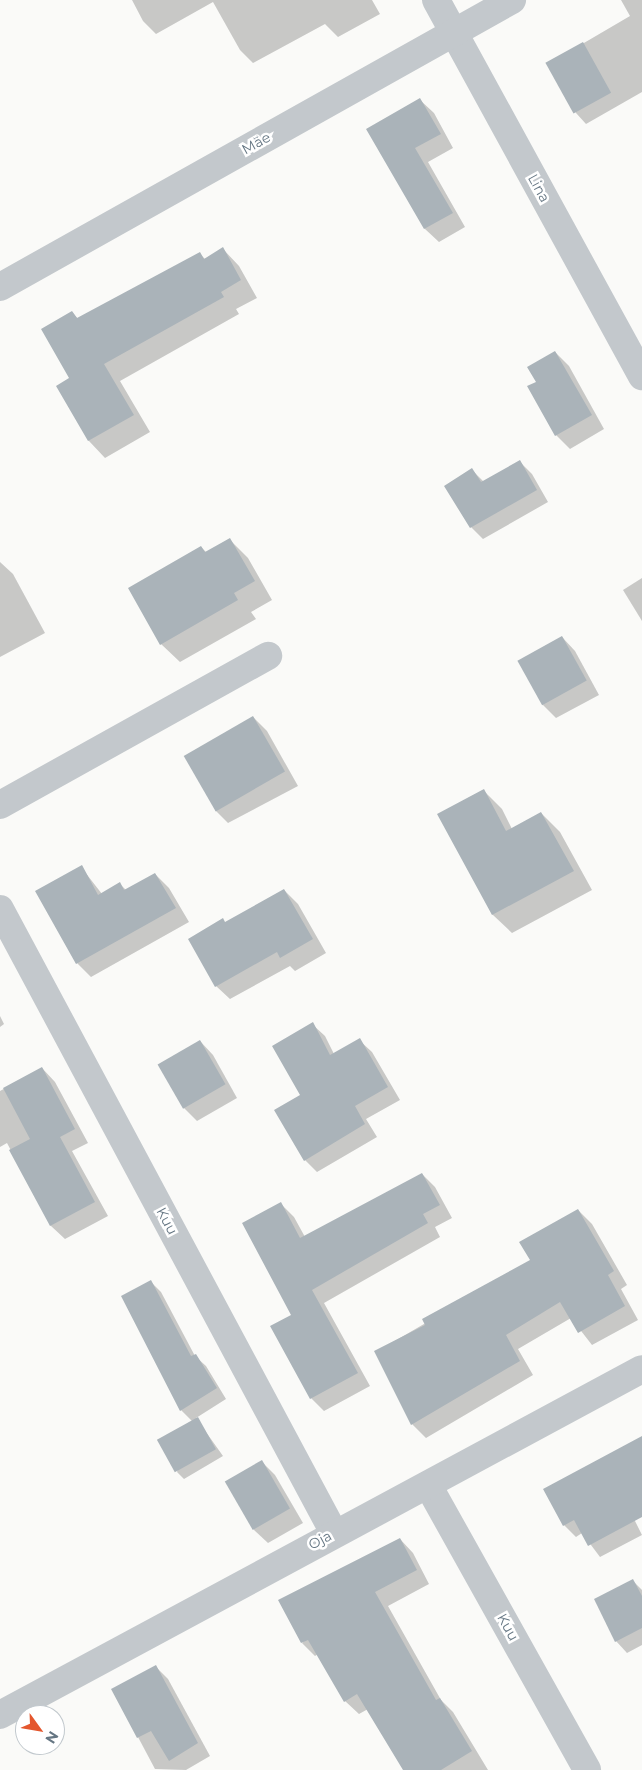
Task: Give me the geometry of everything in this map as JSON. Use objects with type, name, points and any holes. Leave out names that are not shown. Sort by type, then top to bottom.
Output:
[{"type":"street","name":"Lina","points":[[436,0],[642,376]]},
{"type":"street","name":"Mäe","points":[[0,287],[512,0]]},
{"type":"street","points":[[0,805],[268,656]]},
{"type":"street","name":"Kuu","points":[[0,909],[334,1533]]},
{"type":"street","name":"Oja","points":[[0,1715],[334,1533],[428,1485],[642,1369]]},
{"type":"street","name":"Kuu","points":[[428,1485],[587,1770]]},
{"type":"building","points":[[583,42],[611,93],[574,114],[545,63]]},
{"type":"building","points":[[420,98],[441,134],[415,148],[453,213],[424,229],[366,129]]},
{"type":"building","points":[[223,247],[241,280],[221,292],[224,297],[104,364],[134,415],[88,441],[56,386],[69,378],[41,329],[72,311],[77,318],[200,252],[204,259]]},
{"type":"building","points":[[555,351],[592,415],[555,436],[527,386],[536,382],[527,367]]},
{"type":"building","points":[[520,460],[537,490],[470,528],[444,486],[472,468],[481,482]]},
{"type":"building","points":[[230,538],[255,581],[234,593],[238,600],[160,645],[128,588],[201,546],[205,552]]},
{"type":"building","points":[[562,636],[587,681],[542,705],[517,661]]},
{"type":"building","points":[[253,716],[285,771],[216,811],[184,756]]},
{"type":"building","points":[[484,789],[506,831],[541,812],[574,871],[492,915],[437,814]]},
{"type":"building","points":[[82,865],[98,895],[120,882],[124,890],[155,873],[176,908],[76,964],[35,891]]},
{"type":"building","points":[[284,889],[313,939],[280,958],[277,952],[215,987],[188,939],[223,918],[225,922]]},
{"type":"building","points":[[313,1022],[330,1055],[360,1038],[388,1087],[355,1106],[365,1124],[304,1161],[274,1110],[300,1095],[272,1046]]},
{"type":"building","points":[[200,1040],[226,1084],[183,1109],[158,1064]]},
{"type":"building","points":[[42,1067],[75,1129],[60,1137],[95,1202],[50,1226],[9,1150],[30,1139],[3,1088]]},
{"type":"building","points":[[422,1173],[440,1205],[423,1214],[428,1223],[312,1290],[358,1373],[310,1399],[270,1326],[291,1315],[242,1223],[281,1202],[300,1238]]},
{"type":"building","points":[[578,1209],[614,1271],[608,1275],[625,1306],[578,1333],[560,1302],[506,1335],[520,1361],[411,1425],[374,1351],[425,1325],[422,1319],[530,1260],[519,1242]]},
{"type":"building","points":[[151,1280],[191,1356],[196,1354],[217,1388],[180,1411],[121,1296]]},
{"type":"building","points":[[198,1417],[216,1449],[175,1472],[157,1440]]},
{"type":"building","points":[[642,1436],[642,1517],[588,1546],[574,1520],[563,1526],[543,1489]]},
{"type":"building","points":[[262,1460],[290,1508],[253,1530],[225,1482]]},
{"type":"building","points":[[400,1538],[417,1570],[375,1592],[436,1700],[440,1698],[472,1751],[441,1770],[403,1770],[357,1694],[344,1702],[308,1640],[301,1643],[278,1600]]},
{"type":"building","points":[[633,1579],[642,1596],[642,1628],[615,1642],[594,1599]]},
{"type":"building","points":[[156,1665],[198,1743],[169,1761],[151,1731],[137,1738],[111,1689]]}]
